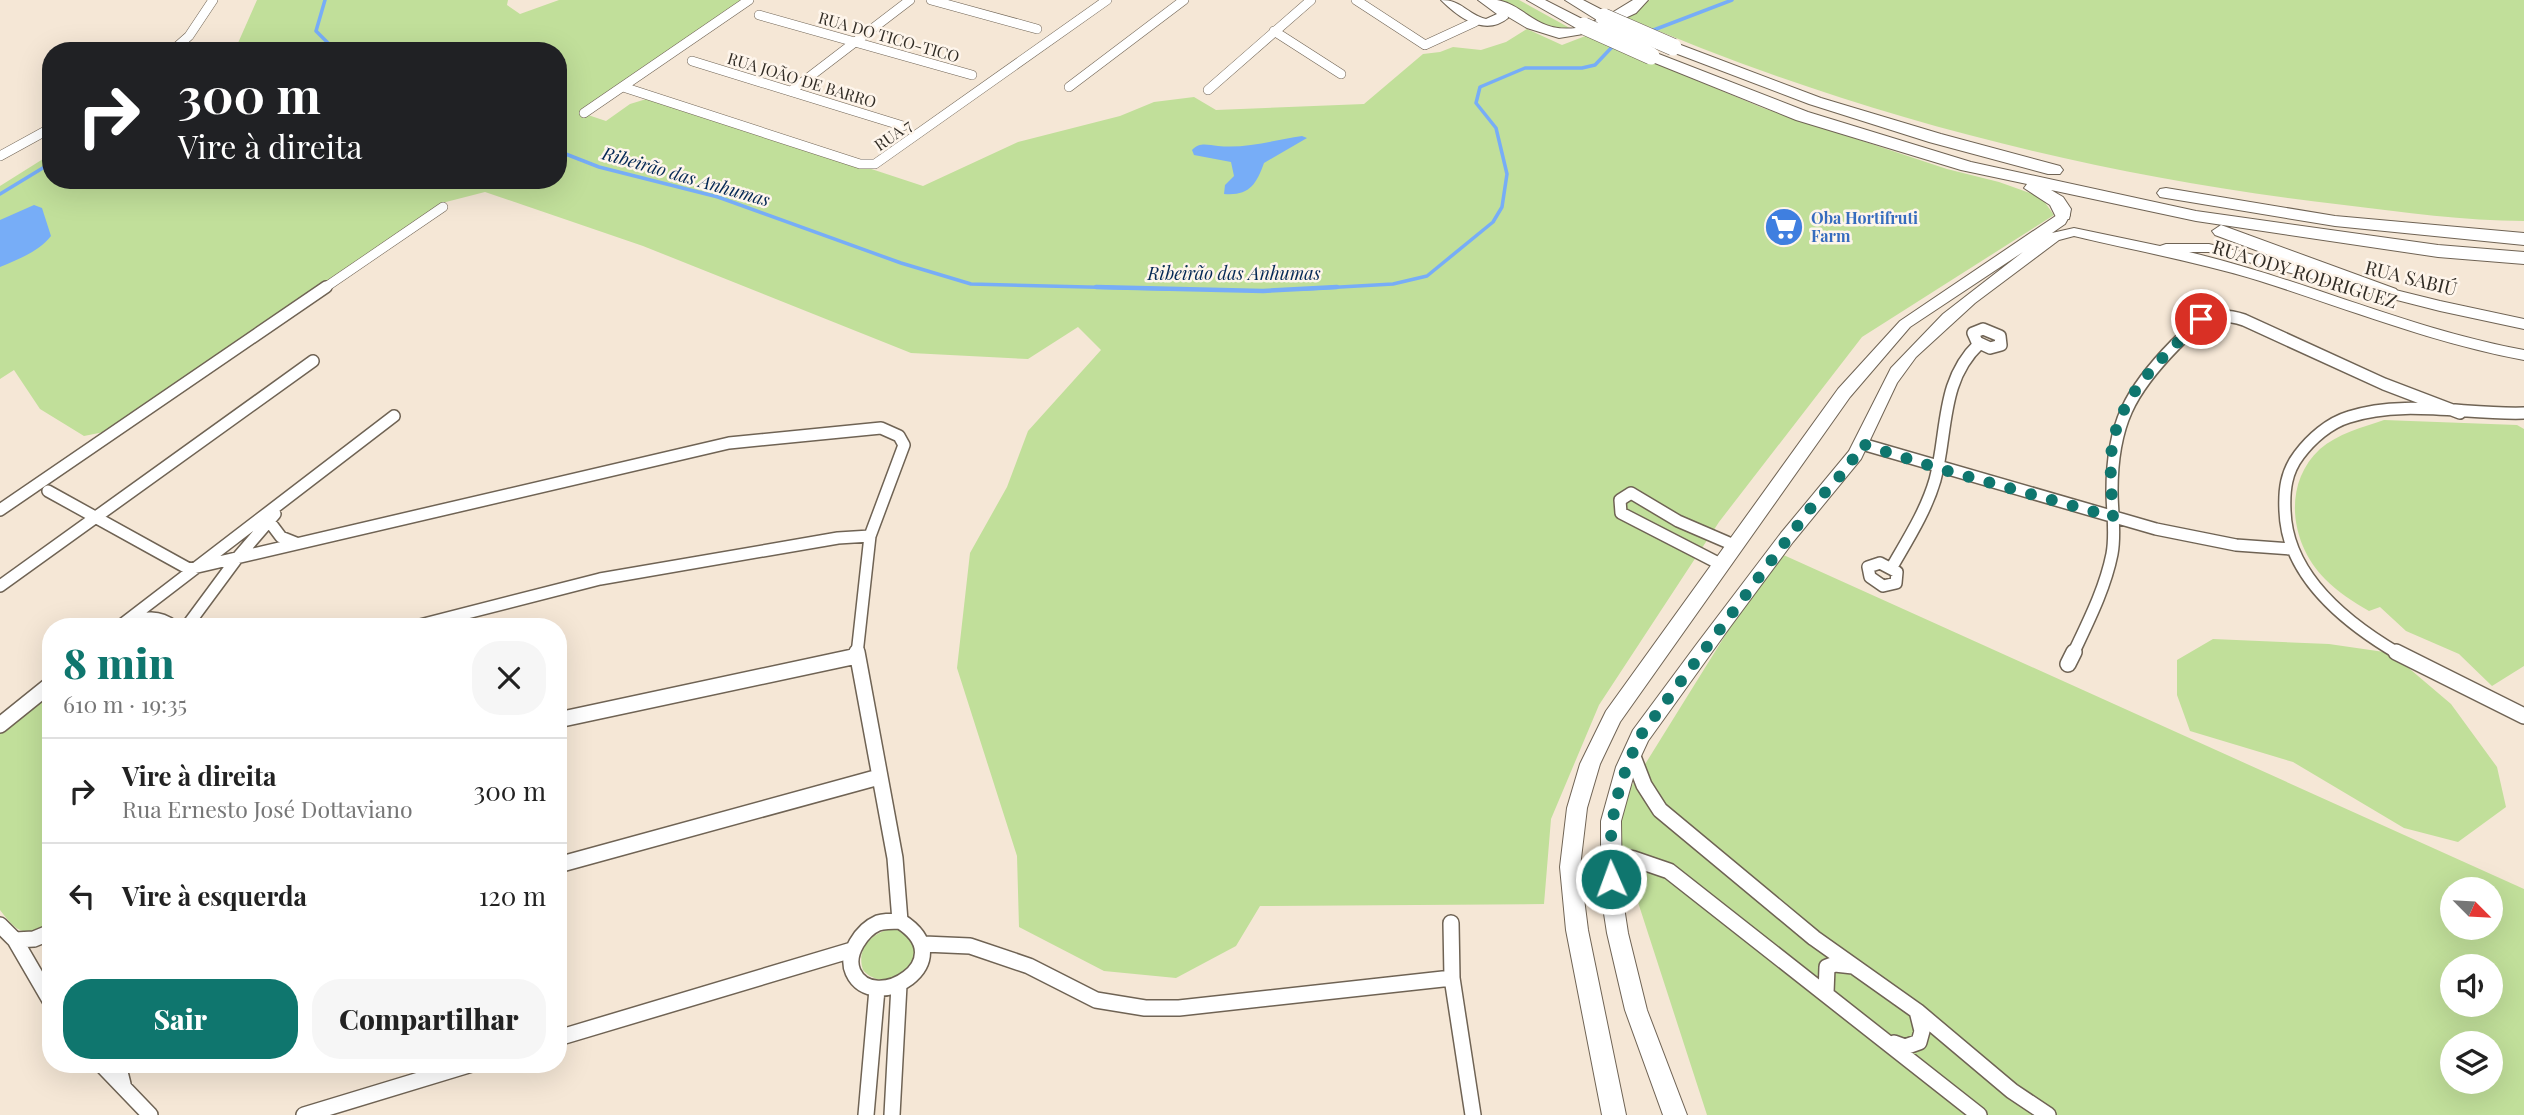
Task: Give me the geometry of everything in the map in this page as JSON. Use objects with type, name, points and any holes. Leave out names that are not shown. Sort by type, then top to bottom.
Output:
[{"type":"highway","points":[[1486,0],[1534,26],[1566,36],[1583,33],[1602,24],[1637,5],[1641,0]]},
{"type":"highway","points":[[1534,0],[1651,56],[1802,116],[1967,166],[2053,197],[2063,209],[2063,215]]},
{"type":"highway","points":[[1572,0],[1673,47],[1815,101],[1935,138],[2053,170],[2190,198],[2335,221],[2524,239]]},
{"type":"highway","points":[[1967,166],[2196,216],[2438,251],[2524,258]]},
{"type":"highway","points":[[2135,202],[2254,242],[2389,293]]},
{"type":"highway","points":[[2335,221],[2524,231]]},
{"type":"main road","points":[[1447,0],[1475,22],[1490,23],[1503,16],[1500,9],[1486,0]]},
{"type":"main road","points":[[2063,215],[2067,227],[2074,232]]},
{"type":"main road","points":[[1614,1115],[1577,930],[1570,867],[1577,808],[1590,764],[1613,717],[1844,393],[1905,324],[2043,233],[2060,221],[2063,215]]},
{"type":"main road","points":[[1675,1115],[1632,1000],[1613,903],[1611,819],[1622,776],[1640,736],[1810,509],[1848,467],[1862,444],[1881,397],[1913,352],[1979,293],[2054,237],[2074,232]]},
{"type":"main road","name":"RUA ODY RODRIGUEZ","points":[[2074,232],[2228,267],[2438,337],[2483,349],[2524,355]]},
{"type":"main road","name":"RUA SABIÚ","points":[[2153,251],[2171,247],[2209,248],[2524,324]]},
{"type":"main road","points":[[1897,371],[1900,359],[1914,335],[1905,324]]},
{"type":"street","points":[[182,42],[213,0]]},
{"type":"street","points":[[584,113],[749,0]]},
{"type":"street","points":[[791,91],[910,0]]},
{"type":"street","points":[[931,0],[1037,29]]},
{"type":"street","name":"RUA 7","points":[[623,87],[860,164],[875,164],[1107,0]]},
{"type":"street","points":[[1208,90],[1311,0]]},
{"type":"street","points":[[1356,0],[1425,45],[1475,22]]},
{"type":"street","points":[[1069,88],[1179,1]]},
{"type":"street","name":"RUA DO TICO-TICO","points":[[759,15],[972,75]]},
{"type":"street","points":[[1274,32],[1341,74]]},
{"type":"street","name":"RUA JOÃO DE BARRO","points":[[692,61],[903,126]]},
{"type":"street","points":[[0,156],[42,133]]},
{"type":"street","points":[[0,509],[443,208]]},
{"type":"street","points":[[2068,664],[2105,582],[2113,551],[2111,455],[2118,421],[2148,372],[2207,316],[2224,314],[2244,320],[2384,384],[2460,413]]},
{"type":"street","points":[[1892,567],[1931,494],[1954,380],[1962,360],[1979,344]]},
{"type":"street","points":[[0,586],[313,361]]},
{"type":"street","points":[[2384,384],[2392,398],[2392,410]]},
{"type":"street","points":[[2524,413],[2392,410],[2347,417],[2305,447],[2292,465],[2284,491],[2285,519],[2291,549],[2336,608],[2367,633],[2457,685],[2524,716]]},
{"type":"street","points":[[130,618],[189,569],[288,498],[394,416]]},
{"type":"street","points":[[48,491],[189,569],[729,443],[881,428],[899,436],[904,445],[870,536],[857,656],[895,859],[901,921]]},
{"type":"street","points":[[1862,444],[1937,468],[2207,542],[2254,549],[2291,549]]},
{"type":"street","points":[[1722,565],[1662,531],[1629,519],[1621,513],[1620,500],[1631,493],[1640,496],[1678,521],[1736,546]]},
{"type":"street","points":[[193,618],[238,557],[288,498]]},
{"type":"street","points":[[269,521],[281,537],[296,544]]},
{"type":"street","points":[[447,618],[600,579],[838,538],[870,536]]},
{"type":"street","points":[[567,718],[857,656]]},
{"type":"street","points":[[0,725],[42,691]]},
{"type":"street","points":[[1632,754],[1644,785],[1660,810],[1804,930],[1917,1011],[2012,1091],[2048,1115]]},
{"type":"street","points":[[567,863],[879,777]]},
{"type":"street","points":[[1610,855],[1634,859],[1669,872],[1826,992],[1979,1115]]},
{"type":"street","points":[[901,921],[912,925],[920,933],[924,944],[922,960],[914,974],[899,985],[877,989],[860,982],[852,968],[852,950],[863,933],[881,922],[901,921]]},
{"type":"street","points":[[1451,923],[1452,978],[1473,1115]]},
{"type":"street","points":[[0,925],[15,940],[42,986]]},
{"type":"street","points":[[15,940],[42,936]]},
{"type":"street","points":[[924,944],[970,946],[1029,966],[1096,1000],[1145,1008],[1179,1008],[1452,978]]},
{"type":"street","points":[[567,1035],[852,950]]},
{"type":"street","points":[[1826,992],[1827,967],[1835,964],[1853,966]]},
{"type":"street","points":[[892,1115],[899,985]]},
{"type":"street","points":[[866,1115],[877,989]]},
{"type":"street","points":[[1887,1041],[1905,1046],[1919,1042],[1922,1031],[1917,1011]]},
{"type":"street","points":[[111,1073],[150,1115]]},
{"type":"street","points":[[120,1073],[123,1084]]},
{"type":"street","points":[[304,1115],[442,1073]]},
{"type":"green space","points":[[257,0],[508,0],[507,5],[520,14],[559,0],[749,0],[585,114],[606,121],[630,104],[653,97],[923,186],[1018,142],[1120,116],[1154,102],[1194,97],[1216,110],[1364,104],[1423,54],[1453,47],[1481,50],[1506,42],[1527,29],[1562,45],[1588,35],[1763,108],[2041,197],[2054,215],[1862,337],[1719,522],[1599,705],[1551,819],[1544,904],[1260,906],[1236,946],[1176,978],[1104,971],[1019,927],[1017,856],[957,668],[970,553],[1007,487],[1028,431],[1101,350],[1078,327],[1028,359],[911,353],[643,246],[485,192],[442,203],[109,431],[84,436],[40,409],[14,370],[0,379],[0,186],[42,160],[42,189],[567,189],[567,42],[238,42]]},
{"type":"green space","points":[[1493,0],[1519,0],[1577,32],[1547,28]]},
{"type":"green space","points":[[1650,0],[2524,0],[2524,221],[2434,216],[2251,193],[2159,178],[1977,137],[1798,83],[1623,16]]},
{"type":"green space","points":[[2384,420],[2517,425],[2524,429],[2524,666],[2492,686],[2459,654],[2406,631],[2380,607],[2369,611],[2335,588],[2313,565],[2304,549],[2295,514],[2300,479],[2308,463],[2320,449],[2334,439]]},
{"type":"green space","points":[[1777,552],[2497,877],[2440,877],[2440,940],[2503,940],[2503,880],[2524,889],[2524,1115],[1707,1115],[1611,819]]},
{"type":"green space","points":[[2213,639],[2329,644],[2391,653],[2451,704],[2497,767],[2506,807],[2458,842],[2404,828],[2293,762],[2190,731],[2177,695],[2177,660]]},
{"type":"green space","points":[[42,697],[42,928],[34,931],[21,931],[16,928],[0,910],[0,733]]},
{"type":"green space","points":[[891,929],[899,930],[912,939],[915,955],[908,970],[901,975],[893,979],[877,979],[863,970],[862,955],[872,938]]},
{"type":"water","points":[[1302,136],[1307,138],[1264,163],[1250,188],[1233,194],[1224,194],[1225,185],[1234,176],[1231,162],[1194,155],[1192,150],[1201,145],[1228,147]]},
{"type":"water","points":[[34,205],[42,208],[51,236],[34,251],[0,267],[0,220]]},
{"type":"waterway","name":"Ribeirão das Anhumas","points":[[325,0],[316,31],[327,42]]},
{"type":"waterway","name":"Ribeirão das Anhumas","points":[[1651,31],[1732,0]]},
{"type":"waterway","name":"Ribeirão das Anhumas","points":[[1305,289],[1393,284],[1427,276],[1493,222],[1502,207],[1507,174],[1496,128],[1476,103],[1480,87],[1525,68],[1582,68],[1595,65],[1613,46]]},
{"type":"waterway","name":"Ribeirão das Anhumas","points":[[567,155],[599,167],[718,197],[901,263],[971,284],[1169,289]]},
{"type":"waterway","points":[[0,194],[42,168]]},
{"type":"waterway","name":"Ribeirão das Anhumas","points":[[1096,287],[1263,291],[1337,287]]},
{"type":"place","name":"Oba Hortifruti Farm","points":[[1784,227]]},
{"type":"route","points":[[1611,879],[1611,819],[1622,776],[1640,736],[1810,509],[1848,467],[1862,444],[1937,468],[2113,517],[2111,455],[2118,421],[2148,372],[2201,319]]}]
